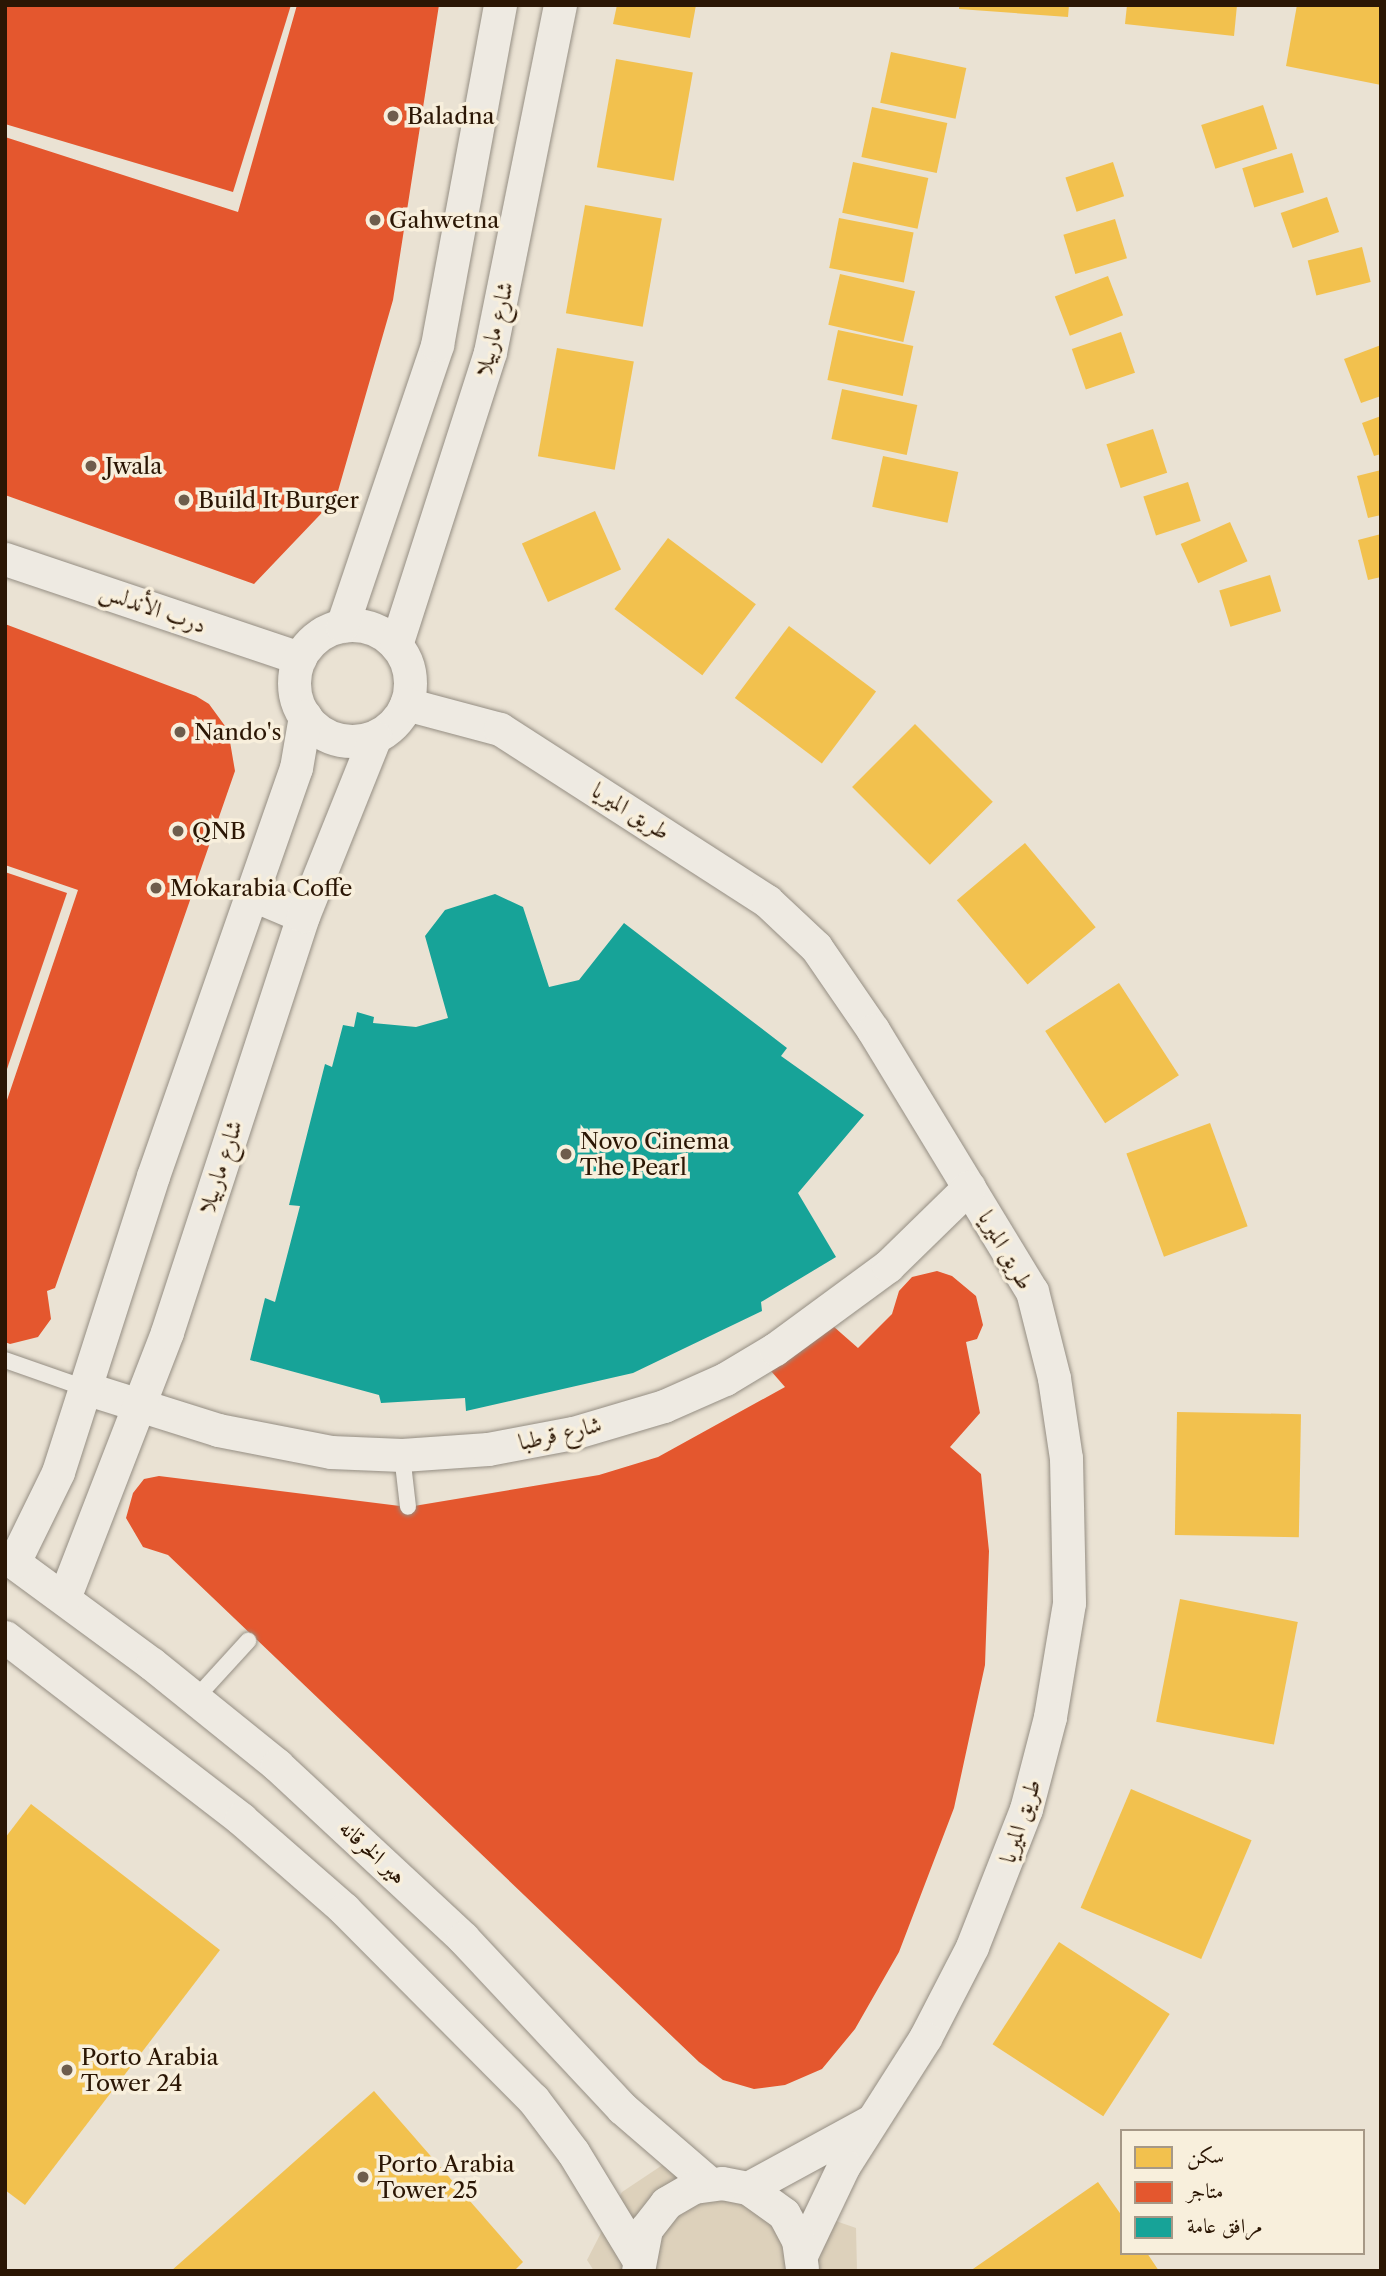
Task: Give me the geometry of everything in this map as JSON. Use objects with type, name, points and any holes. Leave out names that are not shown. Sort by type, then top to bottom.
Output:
[{"type":"street","points":[[342,626],[437,345],[500,5]]},
{"type":"street","name":"شارع ماربيلا","points":[[396,645],[490,352],[560,5]]},
{"type":"street","name":"درب الأندلس","points":[[5,559],[300,658]]},
{"type":"street","points":[[10,1559],[58,1472],[251,894],[296,768],[304,716],[294,681],[300,658],[311,643],[342,626],[371,629],[396,645],[409,673],[406,704],[393,723],[375,737],[360,741],[328,737],[304,716]]},
{"type":"street","name":"طريق الميريا","points":[[406,704],[500,729],[767,901],[816,947],[873,1030],[1032,1291],[1054,1378],[1066,1458],[1069,1602],[1050,1717],[1001,1879],[925,2038],[844,2165],[802,2263]]},
{"type":"street","name":"شارع ماربيلا","points":[[64,1598],[139,1406],[303,916],[375,737]]},
{"type":"street","points":[[251,894],[303,916]]},
{"type":"street","name":"شارع قرطبا","points":[[85,1388],[218,1430],[318,1449],[402,1455],[488,1449],[573,1433],[664,1406],[725,1379],[775,1349],[888,1266],[969,1187]]},
{"type":"street","name":"هير الخرقانه","points":[[10,1559],[195,1699],[385,1862],[463,1938],[622,2108],[710,2184]]},
{"type":"street","points":[[5,1637],[241,1819],[344,1909],[533,2099],[573,2152],[637,2267]]},
{"type":"street","name":"طريق الميريا","points":[[748,2188],[871,2121]]},
{"type":"street","points":[[637,2267],[655,2215],[679,2194],[710,2184],[748,2188],[784,2214],[802,2263]]},
{"type":"lane","points":[[5,1360],[85,1388]]},
{"type":"lane","points":[[402,1455],[408,1507]]},
{"type":"lane","points":[[195,1699],[248,1640]]},
{"type":"shaded area","points":[[667,2162],[856,2228],[857,2271],[594,2271],[587,2260],[622,2192]]},
{"type":"building: سكن","points":[[617,5],[696,5],[690,38],[613,24]]},
{"type":"building: سكن","points":[[959,5],[1069,5],[1068,17],[959,9]]},
{"type":"building: سكن","points":[[1127,5],[1237,5],[1234,36],[1125,24]]},
{"type":"building: سكن","points":[[1297,5],[1381,5],[1381,85],[1286,66]]},
{"type":"building: سكن","points":[[891,52],[966,68],[956,119],[880,103]]},
{"type":"building: سكن","points":[[616,59],[693,73],[674,181],[597,167]]},
{"type":"building: سكن","points":[[1263,105],[1277,149],[1215,169],[1201,125]]},
{"type":"building: سكن","points":[[872,107],[947,123],[937,173],[861,157]]},
{"type":"building: سكن","points":[[1292,153],[1304,192],[1254,207],[1242,168]]},
{"type":"building: سكن","points":[[853,162],[928,178],[918,229],[842,213]]},
{"type":"building: سكن","points":[[1113,162],[1124,196],[1077,212],[1065,177]]},
{"type":"building: سكن","points":[[1327,197],[1339,232],[1293,248],[1281,213]]},
{"type":"building: سكن","points":[[585,205],[662,219],[643,327],[566,313]]},
{"type":"building: سكن","points":[[839,218],[914,233],[904,283],[829,268]]},
{"type":"building: سكن","points":[[1115,219],[1127,258],[1075,274],[1063,235]]},
{"type":"building: سكن","points":[[1362,247],[1371,282],[1316,295],[1308,261]]},
{"type":"building: سكن","points":[[840,274],[915,291],[903,342],[828,325]]},
{"type":"building: سكن","points":[[1108,276],[1123,315],[1070,336],[1055,296]]},
{"type":"building: سكن","points":[[838,330],[913,346],[903,396],[827,380]]},
{"type":"building: سكن","points":[[1121,332],[1135,373],[1086,390],[1072,349]]},
{"type":"building: سكن","points":[[1381,345],[1381,396],[1361,403],[1344,359]]},
{"type":"building: سكن","points":[[557,348],[634,362],[615,470],[538,456]]},
{"type":"building: سكن","points":[[842,389],[917,405],[907,455],[831,439]]},
{"type":"building: سكن","points":[[1381,416],[1381,454],[1374,456],[1362,423]]},
{"type":"building: سكن","points":[[1153,429],[1167,473],[1121,488],[1106,444]]},
{"type":"building: سكن","points":[[883,456],[958,472],[948,523],[872,507]]},
{"type":"building: سكن","points":[[1381,470],[1381,515],[1368,518],[1357,476]]},
{"type":"building: سكن","points":[[1188,482],[1201,521],[1156,536],[1143,497]]},
{"type":"building: سكن","points":[[595,511],[621,569],[548,602],[522,544]]},
{"type":"building: سكن","points":[[1230,522],[1247,561],[1198,583],[1181,544]]},
{"type":"building: سكن","points":[[1381,534],[1381,577],[1368,580],[1358,540]]},
{"type":"building: سكن","points":[[668,538],[756,604],[702,675],[614,609]]},
{"type":"building: سكن","points":[[1270,575],[1281,611],[1230,627],[1219,590]]},
{"type":"building: سكن","points":[[789,626],[876,692],[822,763],[735,698]]},
{"type":"building: سكن","points":[[915,724],[993,802],[930,865],[852,787]]},
{"type":"building: سكن","points":[[1025,843],[1096,927],[1028,984],[957,900]]},
{"type":"building: سكن","points":[[1119,983],[1179,1075],[1105,1123],[1045,1031]]},
{"type":"building: سكن","points":[[1210,1123],[1248,1226],[1164,1257],[1126,1153]]},
{"type":"building: سكن","points":[[1177,1412],[1301,1414],[1299,1537],[1175,1535]]},
{"type":"building: سكن","points":[[1180,1599],[1298,1622],[1274,1745],[1156,1722]]},
{"type":"building: سكن","points":[[1131,1789],[1252,1840],[1201,1959],[1081,1908]]},
{"type":"building: سكن","name":"Porto Arabia Tower 24","points":[[31,1804],[220,1950],[25,2205],[5,2190],[5,1838]]},
{"type":"building: سكن","points":[[1059,1942],[1170,2014],[1103,2116],[993,2044]]},
{"type":"building: سكن","name":"Porto Arabia Tower 25","points":[[374,2091],[523,2262],[514,2271],[171,2271]]},
{"type":"building: سكن","points":[[1098,2182],[1120,2213],[1120,2255],[1148,2255],[1159,2271],[970,2271]]},
{"type":"building: متاجر","points":[[5,5],[291,5],[233,192],[5,124]]},
{"type":"building: متاجر","points":[[297,5],[439,5],[393,300],[336,498],[254,584],[5,495],[5,137],[238,212]]},
{"type":"building: متاجر","points":[[5,624],[196,696],[209,704],[228,730],[235,771],[55,1288],[47,1291],[51,1319],[38,1337],[10,1344],[5,1342],[5,1106],[78,890],[5,865]]},
{"type":"building: متاجر","points":[[5,872],[67,893],[6,1072],[5,1072]]},
{"type":"building: متاجر","points":[[937,1271],[952,1276],[976,1296],[983,1325],[977,1339],[966,1342],[980,1413],[950,1447],[981,1474],[989,1551],[985,1665],[954,1808],[899,1952],[855,2029],[822,2069],[785,2085],[754,2089],[723,2080],[699,2062],[168,1555],[143,1547],[126,1518],[133,1493],[144,1479],[159,1476],[408,1507],[599,1475],[658,1457],[785,1387],[771,1371],[833,1326],[858,1348],[892,1314],[899,1291],[912,1277]]},
{"type":"building: مرافق عامة","name":"Novo Cinema The Pearl","points":[[495,894],[523,907],[549,987],[579,980],[624,923],[787,1048],[781,1056],[864,1115],[798,1193],[836,1257],[761,1302],[762,1311],[633,1373],[466,1411],[465,1398],[381,1403],[379,1395],[250,1360],[265,1298],[275,1302],[300,1206],[289,1205],[325,1064],[332,1067],[343,1025],[354,1027],[357,1012],[374,1017],[373,1023],[416,1027],[448,1018],[425,936],[445,910]]},
{"type":"place","name":"Baladna","points":[[393,116]]},
{"type":"place","name":"Gahwetna","points":[[375,220]]},
{"type":"place","name":"Jwala","points":[[91,466]]},
{"type":"place","name":"Build It Burger","points":[[184,500]]},
{"type":"place","name":"Nando's","points":[[180,732]]},
{"type":"place","name":"QNB","points":[[178,831]]},
{"type":"place","name":"Mokarabia Coffe","points":[[156,888]]},
{"type":"place","name":"Novo Cinema The Pearl","points":[[566,1154]]},
{"type":"place","name":"Porto Arabia Tower 24","points":[[67,2070]]},
{"type":"place","name":"Porto Arabia Tower 25","points":[[363,2177]]}]
